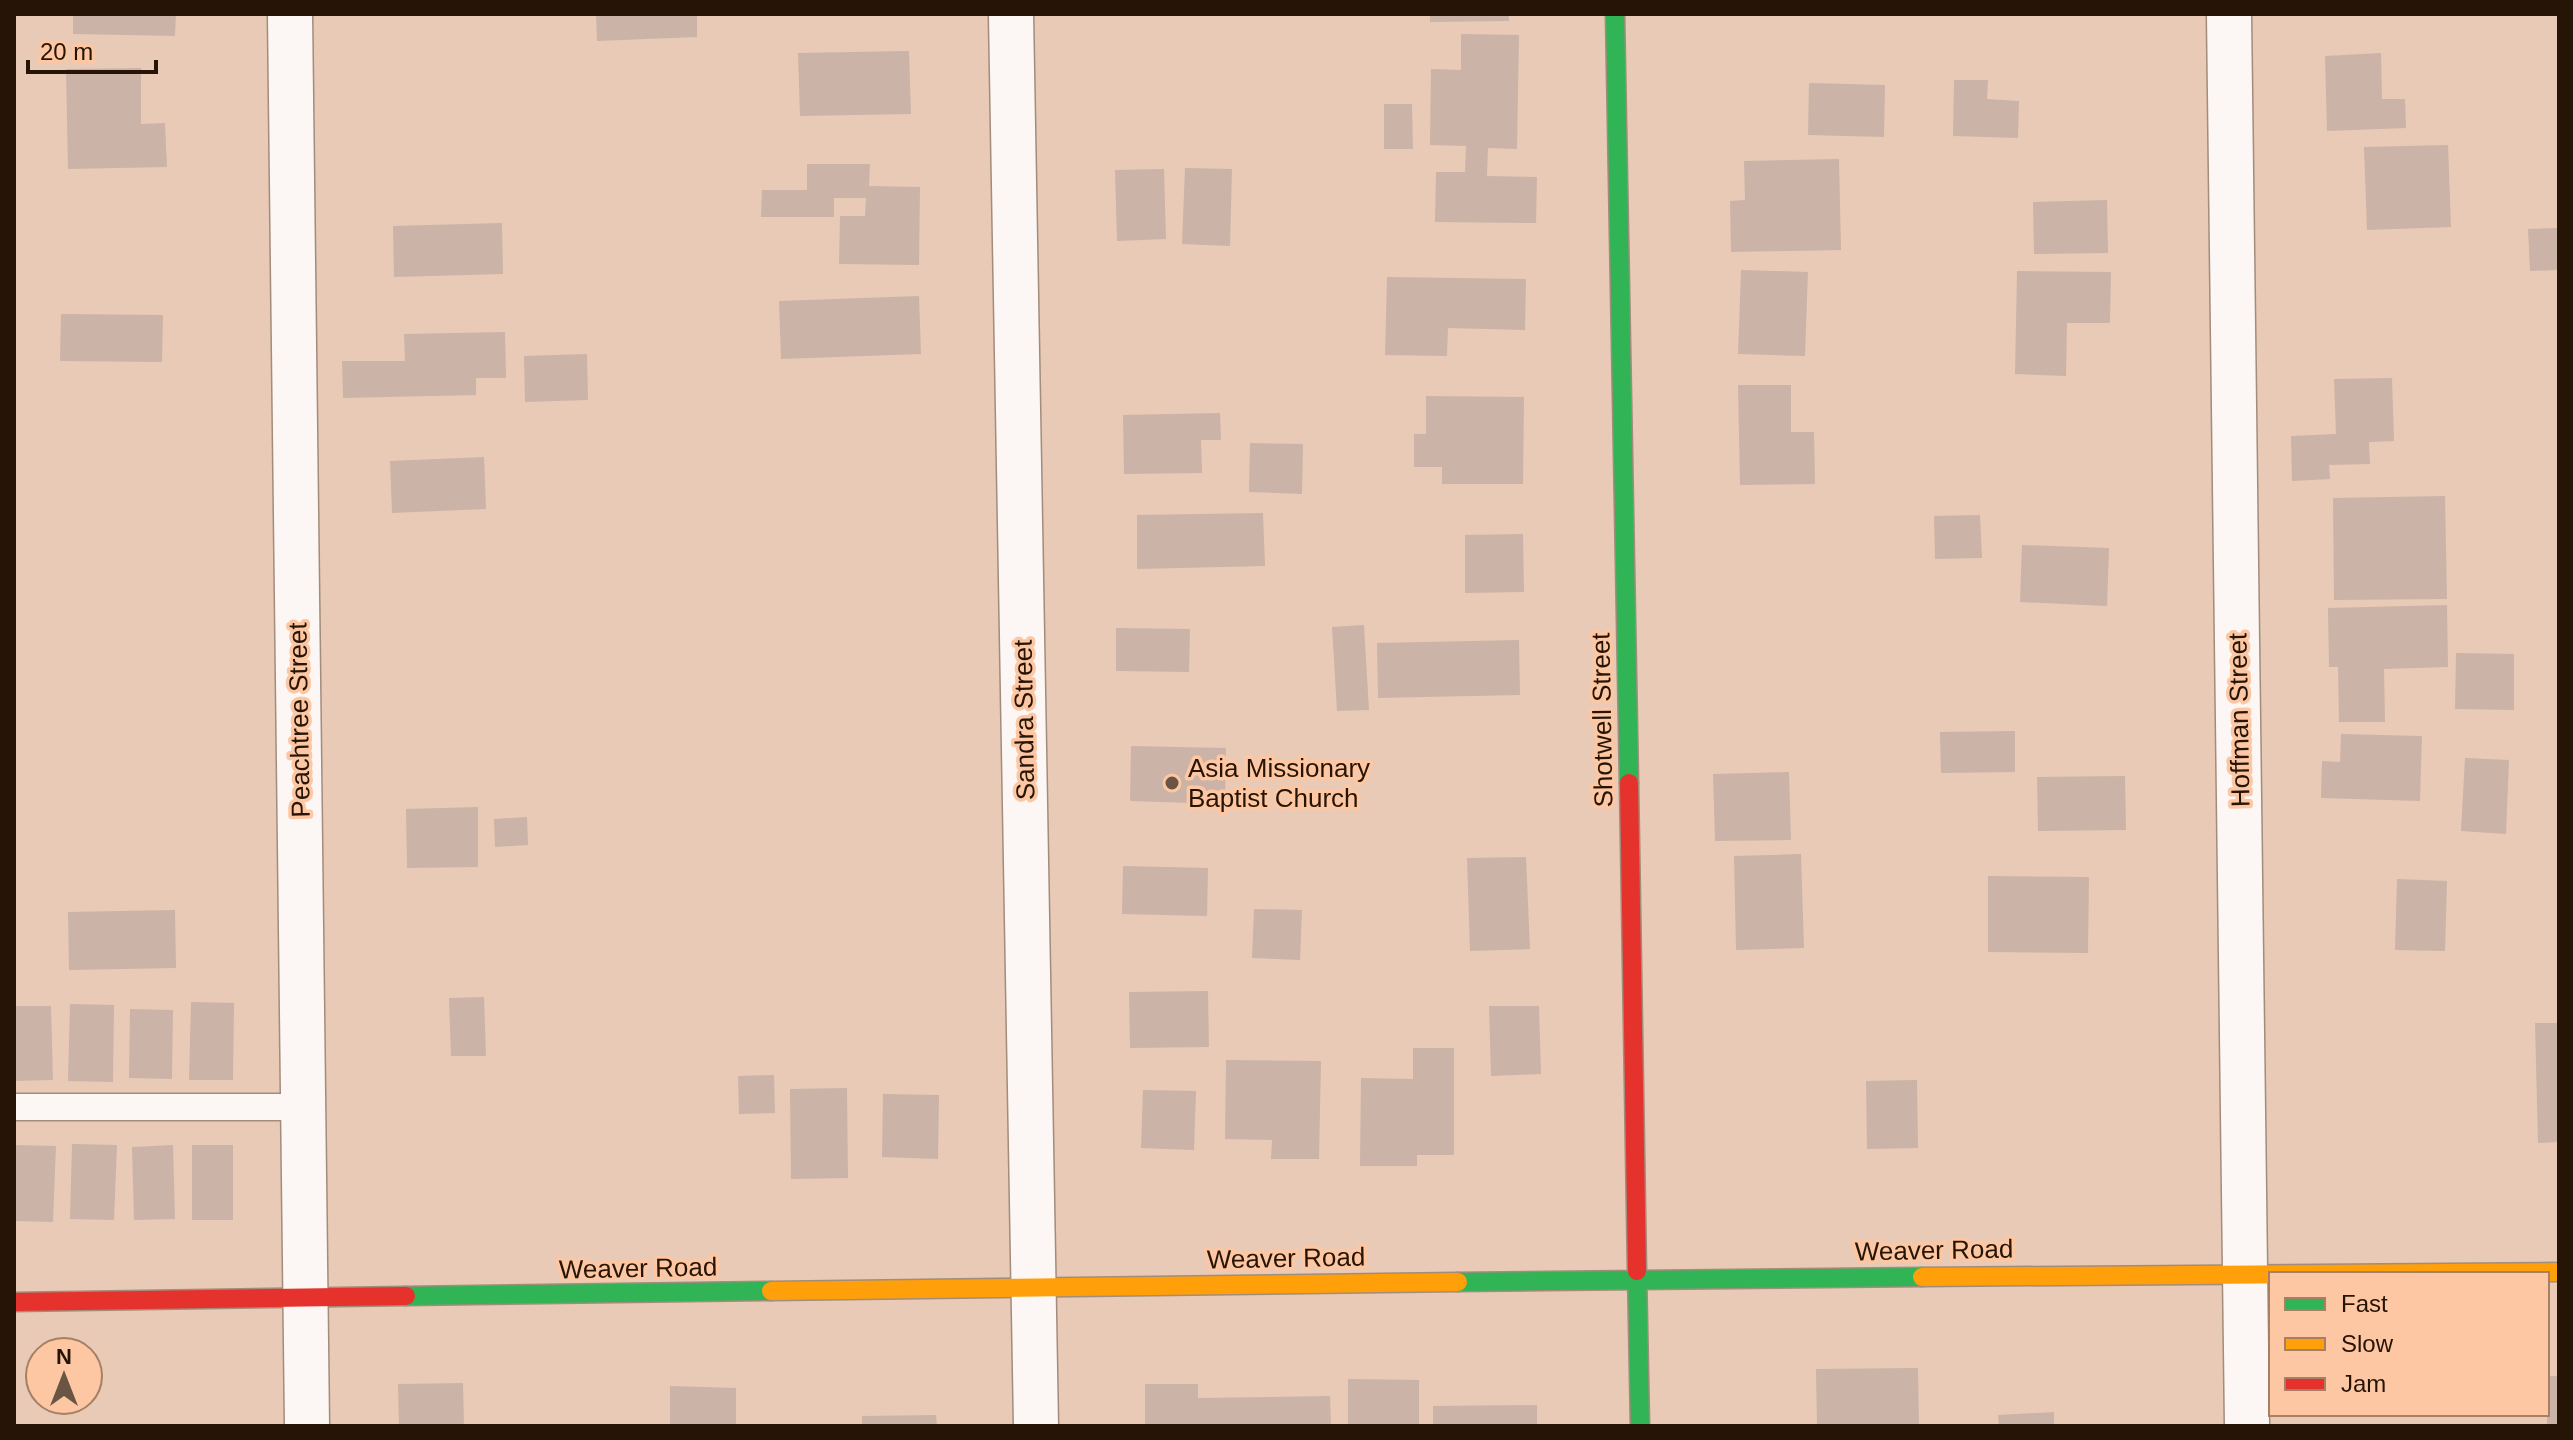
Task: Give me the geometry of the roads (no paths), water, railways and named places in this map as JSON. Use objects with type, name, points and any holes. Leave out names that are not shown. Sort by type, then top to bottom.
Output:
[{"type":"street","name":"Peachtree Street","points":[[290,14],[307,1426]]},
{"type":"street","name":"Sandra Street","points":[[1011,14],[1036,1426]]},
{"type":"street","name":"Shotwell Street","points":[[1615,14],[1640,1426]]},
{"type":"street","name":"Hoffman Street","points":[[2229,14],[2247,1426]]},
{"type":"street","name":"Weaver Road","points":[[14,1302],[2269,1273]]},
{"type":"lane","points":[[14,1107],[304,1107]]},
{"type":"place","name":"Asia Missionary Baptist Church","points":[[1172,783]]}]
